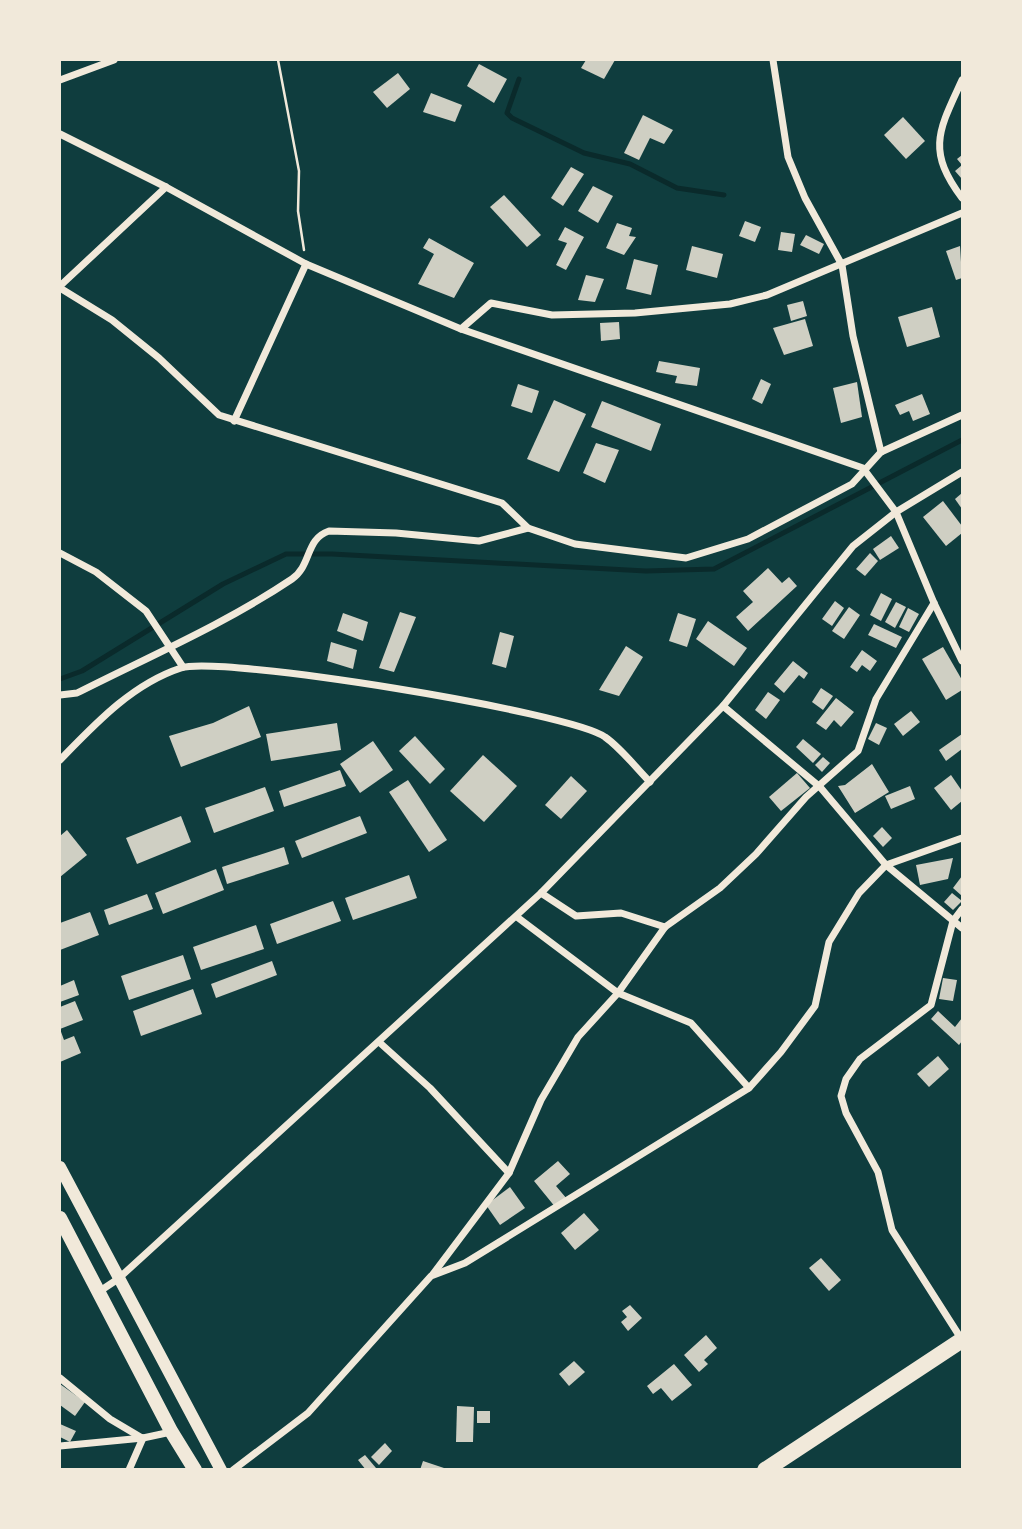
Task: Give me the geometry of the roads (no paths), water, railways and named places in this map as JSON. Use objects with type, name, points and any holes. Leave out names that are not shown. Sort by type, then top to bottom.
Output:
[{"type":"highway","points":[[765,1469],[962,1340]]},
{"type":"main road","points":[[60,1167],[221,1469]]},
{"type":"main road","points":[[60,1218],[171,1432],[195,1469]]},
{"type":"street","points":[[60,80],[114,60]]},
{"type":"street","points":[[773,60],[788,157],[805,198],[842,265],[860,369],[881,452]]},
{"type":"street","points":[[962,80],[938,135],[939,155],[943,166],[962,198]]},
{"type":"street","points":[[60,134],[166,187],[306,264],[461,329],[866,471],[896,512],[934,603],[962,661]]},
{"type":"street","points":[[166,187],[60,287],[112,320],[159,358],[204,403],[234,421],[502,503],[528,528],[575,544],[687,558],[748,539],[852,484],[881,452],[962,415]]},
{"type":"street","points":[[461,329],[491,303],[552,315],[635,313],[730,304],[767,295],[962,213]]},
{"type":"street","points":[[234,421],[306,264]]},
{"type":"street","points":[[100,1292],[118,1279],[541,894],[723,706],[853,546],[896,512],[962,472]]},
{"type":"street","points":[[60,695],[77,693],[238,610],[304,569],[313,540],[329,531],[396,533],[479,541],[528,528]]},
{"type":"street","points":[[60,553],[96,572],[146,611],[183,667]]},
{"type":"street","points":[[233,1469],[307,1413],[431,1276],[509,1173],[541,1101],[578,1037],[618,993],[665,927],[720,888],[756,854],[806,797],[858,751],[876,699],[934,603]]},
{"type":"street","points":[[60,760],[128,695],[183,667],[247,668],[537,713],[604,736],[650,782]]},
{"type":"street","points":[[723,706],[820,787],[886,865],[962,928]]},
{"type":"street","points":[[431,1276],[466,1263],[749,1088],[781,1052],[815,1006],[829,942],[859,893],[886,865],[962,838]]},
{"type":"street","points":[[541,894],[576,916],[621,913],[665,927]]},
{"type":"street","points":[[962,909],[953,921],[931,1005],[860,1059],[846,1079],[841,1096],[846,1113],[878,1172],[892,1230],[962,1340]]},
{"type":"street","points":[[517,917],[618,993],[691,1023],[749,1088]]},
{"type":"street","points":[[379,1042],[430,1088],[509,1173]]},
{"type":"street","points":[[60,1378],[110,1419],[143,1438]]},
{"type":"street","points":[[60,1446],[143,1438],[171,1432]]},
{"type":"street","points":[[129,1469],[143,1438]]},
{"type":"waterway","points":[[519,79],[507,113],[512,118],[584,153],[630,164],[677,188],[724,195]]},
{"type":"waterway","points":[[60,679],[82,671],[223,584],[286,554],[332,554],[646,571],[714,569],[962,440]]}]
